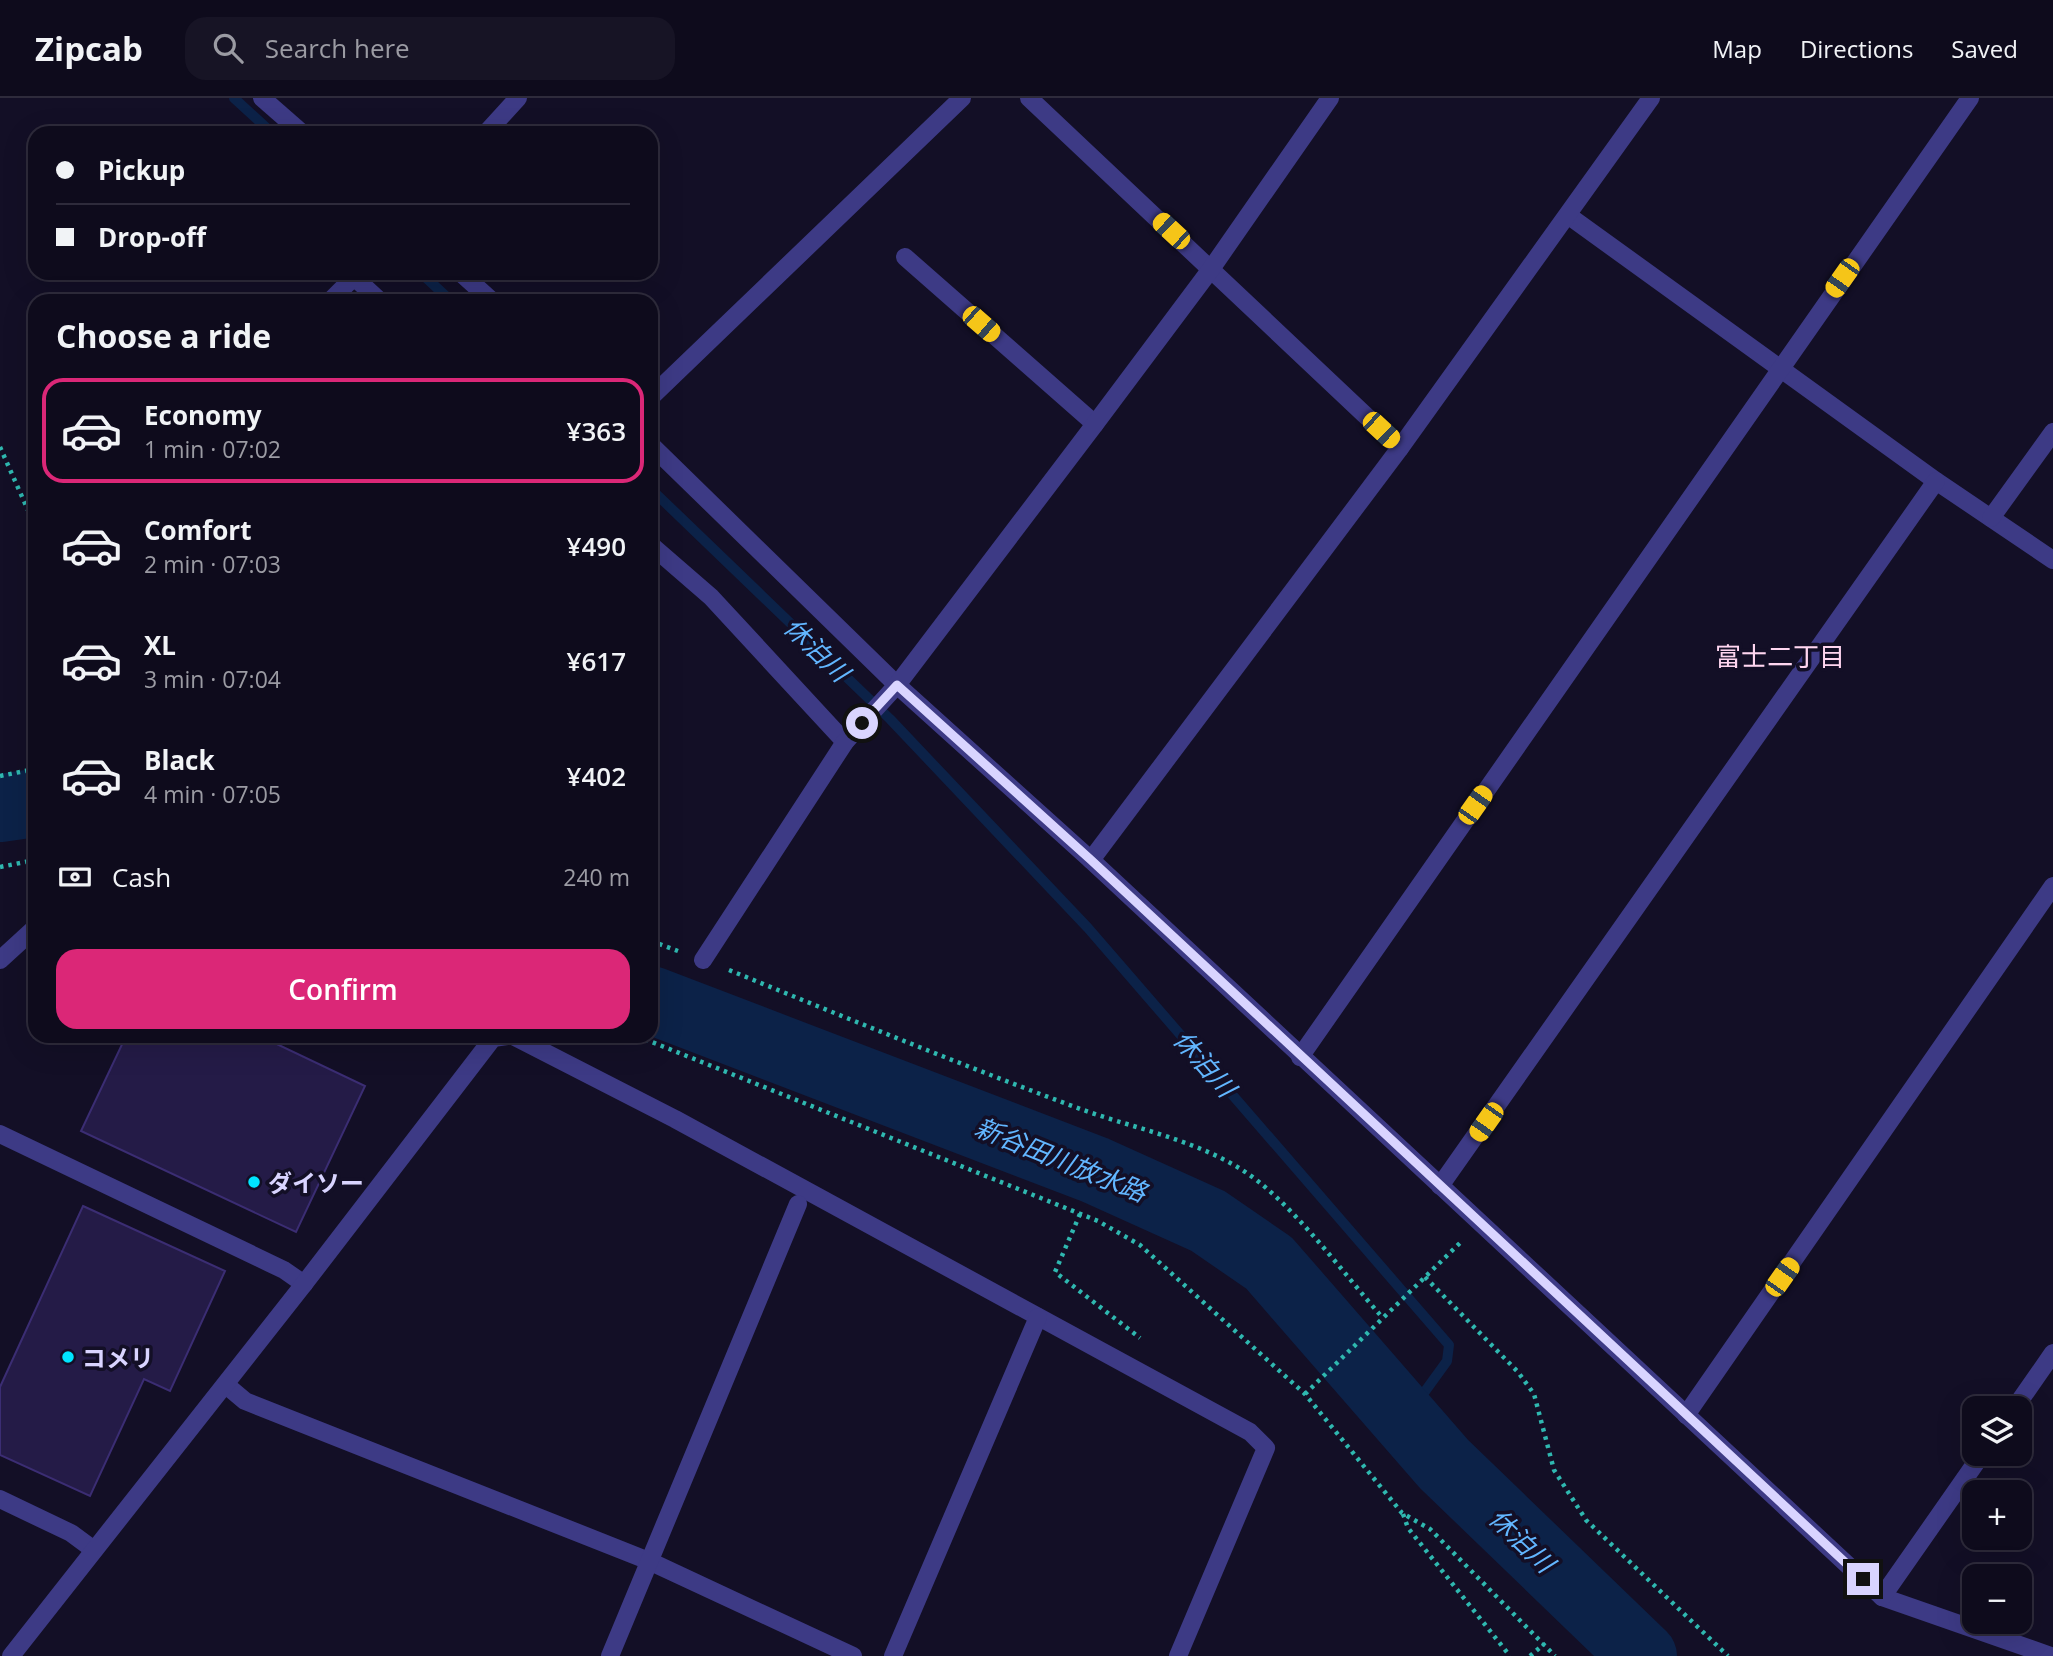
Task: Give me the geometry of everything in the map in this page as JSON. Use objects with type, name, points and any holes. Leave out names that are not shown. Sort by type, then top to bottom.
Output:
[{"type":"street","points":[[262,98],[294,126]]},
{"type":"street","points":[[492,126],[518,98]]},
{"type":"street","points":[[658,390],[962,98]]},
{"type":"street","points":[[1029,98],[1400,448]]},
{"type":"street","points":[[704,960],[845,742],[897,685],[1212,269],[1330,98]]},
{"type":"street","points":[[1091,860],[1400,448],[1569,216],[1651,98]]},
{"type":"street","points":[[1300,1057],[1778,369],[1970,98]]},
{"type":"street","points":[[1569,216],[1778,369],[2053,560]]},
{"type":"street","points":[[905,257],[1095,424]]},
{"type":"street","points":[[337,294],[351,280]]},
{"type":"street","points":[[357,280],[372,294]]},
{"type":"street","points":[[469,280],[484,294]]},
{"type":"street","points":[[1990,518],[2053,432]]},
{"type":"street","points":[[658,452],[897,685],[1091,860],[1882,1597],[2050,1656]]},
{"type":"street","points":[[1440,1186],[1936,481]]},
{"type":"street","points":[[658,551],[711,597],[845,742]]},
{"type":"street","points":[[1686,1415],[2053,887]]},
{"type":"street","points":[[0,960],[28,934]]},
{"type":"street","points":[[11,1656],[226,1385],[489,1043]]},
{"type":"street","points":[[527,1043],[675,1119],[1250,1432],[1266,1448],[1178,1656]]},
{"type":"street","points":[[0,1134],[284,1270],[304,1284]]},
{"type":"street","points":[[610,1656],[798,1204]]},
{"type":"street","points":[[893,1656],[1038,1317]]},
{"type":"street","points":[[2023,1396],[2053,1353]]},
{"type":"street","points":[[226,1385],[245,1401],[649,1561],[853,1656]]},
{"type":"street","points":[[1882,1597],[1974,1466]]},
{"type":"street","points":[[0,1499],[71,1532],[94,1550]]},
{"type":"path","points":[[0,447],[28,510]]},
{"type":"path","points":[[0,776],[28,770]]},
{"type":"path","points":[[0,867],[28,861]]},
{"type":"path","points":[[658,944],[970,1068],[1231,1163],[1271,1191],[1382,1317]]},
{"type":"path","points":[[654,1043],[1080,1214],[1140,1245],[1305,1394],[1402,1513],[1408,1528],[1510,1656]]},
{"type":"path","points":[[1080,1214],[1055,1272],[1085,1292]]},
{"type":"path","points":[[1305,1394],[1466,1237]]},
{"type":"path","points":[[1425,1277],[1518,1372],[1534,1394],[1554,1470],[1586,1520],[1728,1656]]},
{"type":"path","points":[[1402,1513],[1430,1530],[1555,1656]]},
{"type":"path","points":[[1530,1656],[1544,1644]]},
{"type":"building","name":"ダイソー","points":[[123,1043],[275,1043],[365,1086],[296,1232],[81,1131]]},
{"type":"building","points":[[83,1206],[225,1271],[170,1391],[144,1379],[90,1496],[0,1455],[0,1387]]},
{"type":"waterway","name":"休泊川","points":[[234,98],[264,126]]},
{"type":"waterway","name":"休泊川","points":[[428,280],[444,294]]},
{"type":"waterway","name":"休泊川","points":[[658,496],[890,719],[1088,928],[1449,1345],[1447,1361],[1405,1419]]},
{"type":"waterway","name":"新谷田川放水路","points":[[0,808],[28,804]]},
{"type":"waterway","name":"新谷田川放水路","points":[[658,1003],[1095,1170],[1208,1221],[1269,1263],[1444,1464],[1643,1656]]},
{"type":"place","name":"ダイソー","points":[[254,1182]]},
{"type":"place","name":"コメリ","points":[[68,1357]]},
{"type":"district","name":"富士二丁目","points":[[1780,656]]},
{"type":"route","points":[[862,723],[897,685],[1091,860],[1863,1579]]}]
